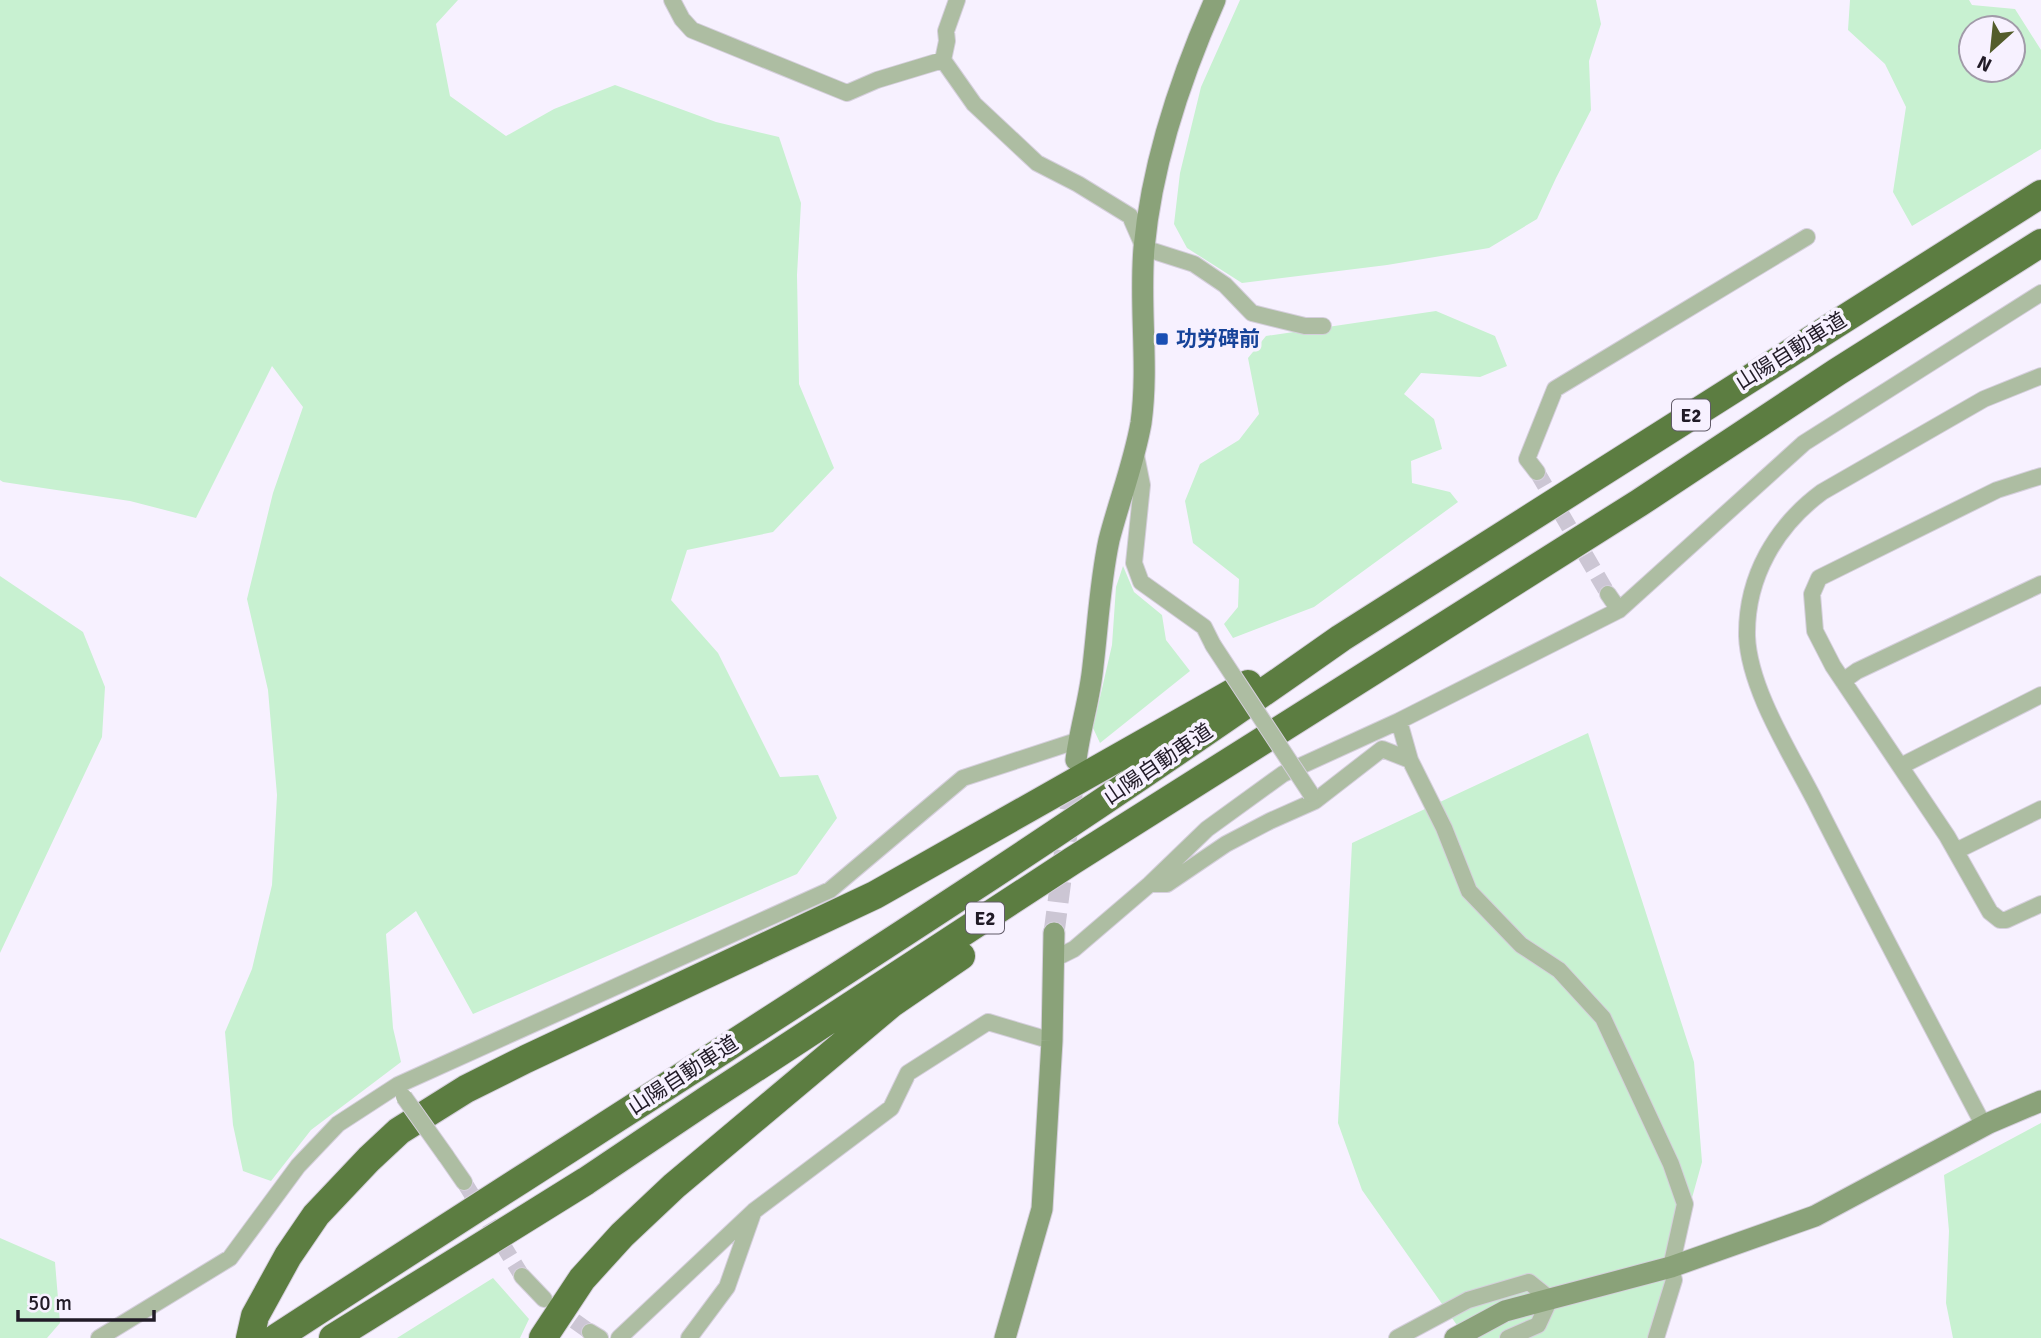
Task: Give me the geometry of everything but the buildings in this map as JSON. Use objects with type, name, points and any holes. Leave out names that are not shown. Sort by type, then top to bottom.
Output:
[{"type":"highway","name":"山陽自動車道","points":[[276,1338],[1027,852],[1231,716],[1341,638],[2041,194]]},
{"type":"highway","name":"山陽自動車道","points":[[333,1338],[586,1181],[1061,869],[1639,503],[1837,372],[2041,243]]},
{"type":"highway","points":[[543,1338],[582,1279],[622,1235],[674,1186],[891,1004],[1149,827],[1639,503]]},
{"type":"highway","points":[[250,1338],[255,1316],[288,1256],[316,1215],[369,1159],[399,1132],[467,1089],[526,1059],[875,895],[1265,674],[1341,638]]},
{"type":"street","points":[[672,0],[682,19],[692,30],[847,93],[877,80],[943,60]]},
{"type":"street","points":[[957,0],[946,31],[943,60],[974,104],[1037,163],[1130,216],[1144,248],[1194,264],[1224,285],[1252,313],[1305,326],[1323,326]]},
{"type":"street","points":[[102,1337],[230,1258],[298,1166],[338,1124],[401,1091],[830,890],[963,778],[1077,750],[1093,669],[1100,589],[1141,420],[1146,359],[1142,288],[1150,201],[1163,140],[1203,26],[1215,0]]},
{"type":"street","points":[[1537,471],[1527,459],[1555,389],[1807,237]]},
{"type":"street","points":[[1054,958],[1074,949],[1150,884],[1207,829],[1283,774],[1399,721],[1619,610],[1804,443],[2041,293]]},
{"type":"street","points":[[1984,1126],[1847,866],[1765,701],[1751,663],[1748,623],[1753,589],[1762,563],[1779,534],[1805,505],[1822,492],[1984,399],[2041,376]]},
{"type":"street","points":[[1135,453],[1142,485],[1134,563],[1141,582],[1204,627],[1313,798]]},
{"type":"street","points":[[2041,476],[1997,490],[1819,578],[1812,594],[1815,631],[1843,681],[1956,850],[1990,912],[2000,920],[2012,919],[2041,904]]},
{"type":"street","points":[[1843,681],[1857,671],[2041,584]]},
{"type":"street","points":[[1608,594],[1619,610]]},
{"type":"street","points":[[1901,766],[2041,695]]},
{"type":"street","points":[[1399,721],[1410,760],[1444,828],[1469,891],[1521,945],[1559,970],[1603,1018],[1671,1164],[1685,1203],[1671,1267],[1674,1280],[1656,1338]]},
{"type":"street","points":[[1150,884],[1167,884],[1226,844],[1313,798],[1382,749],[1410,760]]},
{"type":"street","points":[[1956,850],[2041,809]]},
{"type":"street","points":[[1005,1338],[1042,1209],[1052,1041],[1054,933]]},
{"type":"street","points":[[620,1338],[754,1210],[891,1108],[908,1073],[988,1022],[1052,1041]]},
{"type":"street","points":[[401,1091],[464,1182]]},
{"type":"street","points":[[1455,1338],[1505,1311],[1671,1267],[1815,1216],[1984,1126],[2041,1101]]},
{"type":"street","points":[[689,1338],[727,1287],[754,1210]]},
{"type":"street","points":[[522,1276],[544,1299]]},
{"type":"street","points":[[1397,1338],[1468,1300],[1529,1282],[1550,1299]]},
{"type":"street","points":[[1508,1338],[1538,1325],[1550,1299]]},
{"type":"green space","points":[[0,0],[458,0],[436,24],[450,96],[506,136],[554,109],[615,85],[716,122],[779,137],[801,203],[797,275],[799,384],[834,468],[773,532],[687,550],[671,600],[718,653],[780,777],[818,775],[837,818],[797,874],[473,1014],[416,911],[386,934],[393,1028],[401,1062],[311,1130],[271,1181],[243,1171],[233,1125],[225,1032],[252,969],[272,885],[277,795],[268,690],[247,599],[273,493],[303,407],[272,366],[196,518],[130,501],[0,480]]},
{"type":"green space","points":[[1240,0],[1596,0],[1601,24],[1589,61],[1591,110],[1537,219],[1489,248],[1387,265],[1242,283],[1187,248],[1174,224],[1180,173],[1201,87]]},
{"type":"green space","points":[[1850,0],[1969,0],[1972,5],[2015,9],[2018,14],[1957,14],[1957,84],[2027,84],[2027,28],[2041,50],[2041,149],[1912,226],[1893,192],[1906,107],[1885,64],[1848,30]]},
{"type":"green space","points":[[1436,311],[1495,336],[1507,366],[1480,377],[1421,373],[1404,394],[1434,419],[1442,449],[1411,461],[1412,483],[1450,492],[1458,502],[1314,607],[1233,638],[1224,624],[1238,607],[1239,579],[1193,543],[1185,501],[1200,464],[1239,440],[1259,414],[1248,358],[1266,336]]},
{"type":"green space","points":[[1123,566],[1134,592],[1162,615],[1166,640],[1190,671],[1100,743],[1093,728],[1112,645],[1116,587]]},
{"type":"green space","points":[[0,576],[83,632],[105,687],[102,737],[0,953]]},
{"type":"green space","points":[[1588,733],[1694,1062],[1702,1162],[1653,1338],[1466,1338],[1362,1190],[1338,1123],[1352,843]]},
{"type":"green space","points":[[2041,1123],[2041,1338],[1953,1338],[1946,1303],[1949,1231],[1944,1175]]},
{"type":"green space","points":[[0,1238],[55,1262],[60,1323],[47,1338],[0,1338]]},
{"type":"green space","points":[[493,1278],[529,1319],[520,1338],[397,1338]]},
{"type":"tunnel","points":[[1537,472],[1608,594]]},
{"type":"tunnel","points":[[1054,933],[1075,772]]},
{"type":"tunnel","points":[[464,1182],[522,1276]]},
{"type":"tunnel","points":[[555,1307],[590,1332]]},
{"type":"place","name":"功労碑前","points":[[1162,339]]}]
